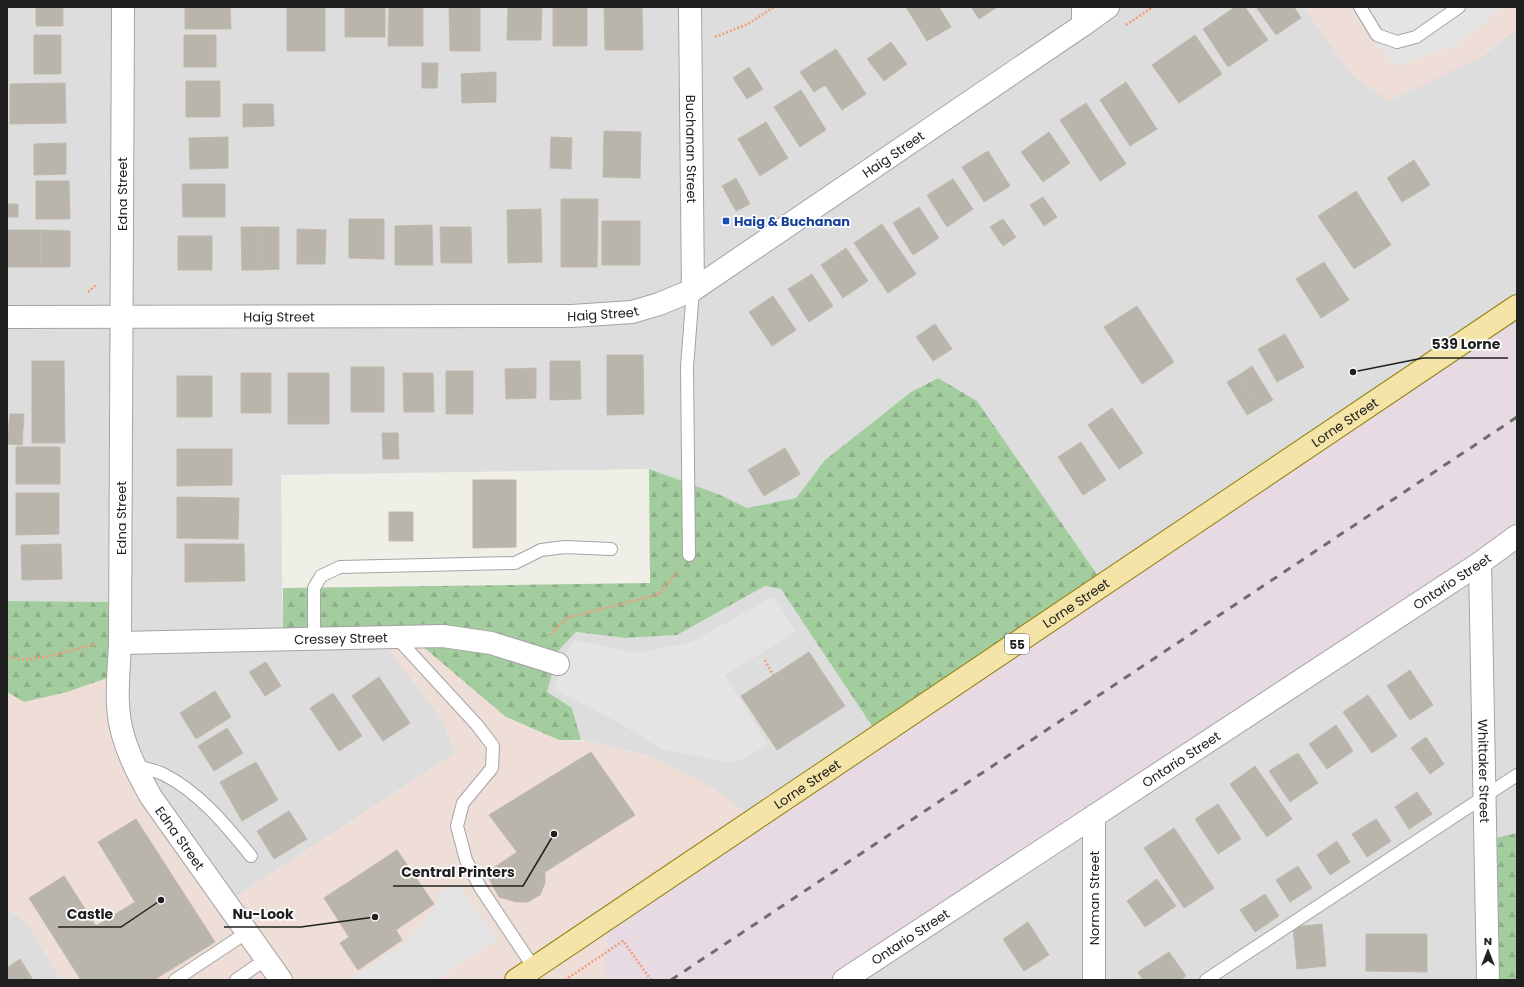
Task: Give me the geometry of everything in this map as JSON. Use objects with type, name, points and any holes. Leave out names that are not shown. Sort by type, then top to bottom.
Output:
[{"type":"main road","name":"Lorne Street","points":[[516,980],[1517,306]]},
{"type":"street","name":"Edna Street","points":[[123,7],[120,643],[118,700],[122,735],[134,765],[151,797],[246,933],[281,980]]},
{"type":"street","name":"Buchanan Street","points":[[690,7],[693,290]]},
{"type":"street","name":"Haig Street","points":[[7,317],[121,318],[572,316],[632,312],[659,304],[693,290],[1083,16],[1108,7]]},
{"type":"street","name":"Ontario Street","points":[[844,980],[1480,562],[1517,536]]},
{"type":"street","name":"Whittaker Street","points":[[1480,562],[1488,980]]},
{"type":"street","name":"Cressey Street","points":[[120,643],[443,636],[491,643],[558,664]]},
{"type":"street","name":"Norman Street","points":[[1094,816],[1094,980]]},
{"type":"lane","points":[[1360,7],[1377,35],[1397,42],[1416,37],[1459,7]]},
{"type":"lane","points":[[689,555],[687,367],[693,290]]},
{"type":"lane","points":[[314,639],[314,588],[321,576],[340,567],[515,563],[541,550],[565,547],[611,549]]},
{"type":"lane","points":[[397,638],[477,725],[493,746],[492,768],[463,803],[457,826],[466,860],[480,887],[534,968]]},
{"type":"lane","points":[[134,765],[163,774],[204,803],[229,828],[251,856]]},
{"type":"lane","points":[[1206,980],[1517,775]]},
{"type":"lane","points":[[175,980],[246,933]]},
{"type":"lane","points":[[236,980],[266,958]]},
{"type":"path","points":[[690,47],[748,24],[774,7]]},
{"type":"path","points":[[1121,28],[1153,7]]},
{"type":"path","points":[[533,655],[567,618],[659,594],[689,555]]},
{"type":"path","points":[[7,655],[11,658],[28,660],[96,644],[120,643]]},
{"type":"path","points":[[765,660],[773,675]]},
{"type":"path","points":[[566,980],[624,941],[651,980]]},
{"type":"shaded area","points":[[7,7],[1304,7],[1353,76],[1481,57],[1517,28],[1517,304],[1103,583],[977,401],[938,378],[911,392],[825,460],[796,498],[747,508],[718,494],[649,469],[281,475],[283,641],[381,639],[443,720],[455,753],[228,902],[124,734],[122,602],[7,601]]},
{"type":"shaded area","points":[[1304,7],[1517,7],[1517,28],[1481,57],[1389,101],[1353,76]]},
{"type":"shaded area","points":[[1348,7],[1503,7],[1455,46],[1395,66]]},
{"type":"shaded area","points":[[1517,304],[1517,536],[844,980],[604,980],[608,915]]},
{"type":"shaded area","points":[[1517,536],[1517,833],[1487,840],[1489,980],[844,980]]},
{"type":"shaded area","points":[[765,586],[781,588],[878,735],[752,819],[702,781],[650,756],[581,740],[572,708],[547,693],[559,650],[576,632],[626,638],[677,635]]},
{"type":"shaded area","points":[[774,596],[796,632],[725,675],[768,745],[735,763],[662,750],[623,725],[555,690],[558,664],[575,640],[637,653],[691,642]]},
{"type":"shaded area","points":[[381,639],[414,639],[506,717],[559,740],[592,742],[650,756],[702,781],[747,813],[608,915],[604,980],[61,980],[27,923],[7,909],[7,692],[25,702],[110,677],[124,734],[228,902],[455,753],[443,720]]},
{"type":"shaded area","points":[[456,883],[498,939],[436,980],[349,980],[405,942],[435,908],[437,895]]},
{"type":"shaded area","points":[[7,909],[27,923],[61,980],[7,980]]},
{"type":"green space","points":[[938,378],[977,401],[1103,583],[878,735],[781,589],[765,586],[677,635],[626,638],[576,632],[559,650],[547,692],[572,708],[581,740],[559,740],[506,717],[414,639],[283,642],[283,588],[650,583],[649,469],[718,494],[747,508],[796,498],[825,460],[911,392]]},
{"type":"green space","points":[[7,601],[122,602],[110,677],[67,692],[24,702],[7,692]]},
{"type":"green space","points":[[1517,833],[1517,980],[1489,980],[1487,840]]},
{"type":"building","points":[[36,7],[63,7],[63,26],[36,26]]},
{"type":"building","points":[[185,7],[230,7],[231,29],[185,29]]},
{"type":"building","points":[[287,7],[325,7],[325,51],[287,51]]},
{"type":"building","points":[[345,7],[385,7],[385,37],[345,37]]},
{"type":"building","points":[[389,7],[423,7],[423,46],[388,46]]},
{"type":"building","points":[[449,7],[480,7],[480,51],[450,51]]},
{"type":"building","points":[[553,7],[587,7],[587,46],[553,46]]},
{"type":"building","points":[[604,7],[642,7],[643,50],[605,50]]},
{"type":"building","points":[[906,7],[939,7],[951,27],[927,41]]},
{"type":"building","points":[[971,7],[997,7],[979,19]]},
{"type":"building","points":[[1235,7],[1245,7],[1268,40],[1228,67],[1203,29]]},
{"type":"building","points":[[1256,7],[1294,7],[1301,18],[1276,35]]},
{"type":"building","points":[[508,8],[542,8],[541,40],[507,40]]},
{"type":"building","points":[[34,35],[61,35],[61,74],[34,74]]},
{"type":"building","points":[[184,35],[216,35],[216,67],[184,67]]},
{"type":"building","points":[[1195,35],[1222,74],[1179,103],[1152,65]]},
{"type":"building","points":[[891,42],[907,64],[884,81],[867,59]]},
{"type":"building","points":[[836,49],[866,94],[842,110],[825,85],[814,92],[800,72]]},
{"type":"building","points":[[422,63],[438,63],[437,88],[422,88]]},
{"type":"building","points":[[749,67],[763,89],[747,99],[733,78]]},
{"type":"building","points":[[496,72],[496,102],[462,103],[461,74]]},
{"type":"building","points":[[186,81],[220,81],[220,117],[186,117]]},
{"type":"building","points":[[1126,82],[1157,129],[1130,146],[1100,100]]},
{"type":"building","points":[[65,83],[66,123],[10,124],[10,84]]},
{"type":"building","points":[[801,90],[826,130],[800,147],[774,107]]},
{"type":"building","points":[[1086,103],[1126,164],[1100,181],[1060,120]]},
{"type":"building","points":[[243,104],[273,104],[274,126],[243,127]]},
{"type":"building","points":[[766,122],[788,158],[760,176],[738,139]]},
{"type":"building","points":[[604,131],[641,132],[640,178],[603,177]]},
{"type":"building","points":[[1049,132],[1070,163],[1043,182],[1021,152]]},
{"type":"building","points":[[228,137],[228,168],[190,169],[189,138]]},
{"type":"building","points":[[551,137],[572,138],[571,169],[550,168]]},
{"type":"building","points":[[66,143],[66,174],[34,175],[34,144]]},
{"type":"building","points":[[988,151],[1010,186],[984,202],[962,167]]},
{"type":"building","points":[[1414,160],[1430,185],[1402,202],[1387,178]]},
{"type":"building","points":[[736,178],[750,204],[736,211],[722,186]]},
{"type":"building","points":[[953,179],[973,209],[947,227],[927,195]]},
{"type":"building","points":[[36,181],[69,181],[70,219],[36,219]]},
{"type":"building","points":[[182,184],[225,184],[225,217],[183,217]]},
{"type":"building","points":[[1356,191],[1391,245],[1354,269],[1318,216]]},
{"type":"building","points":[[1043,197],[1057,217],[1044,226],[1030,205]]},
{"type":"building","points":[[561,199],[598,199],[597,267],[561,267]]},
{"type":"building","points":[[7,204],[18,204],[18,217],[7,217]]},
{"type":"building","points":[[919,207],[939,238],[913,255],[893,223]]},
{"type":"building","points":[[541,209],[542,262],[508,263],[507,210]]},
{"type":"building","points":[[349,219],[384,219],[384,259],[349,258]]},
{"type":"building","points":[[1003,219],[1016,237],[1003,246],[990,227]]},
{"type":"building","points":[[602,221],[640,221],[640,265],[602,265]]},
{"type":"building","points":[[882,224],[916,274],[888,293],[854,243]]},
{"type":"building","points":[[432,225],[433,265],[395,265],[395,226]]},
{"type":"building","points":[[241,227],[261,227],[262,270],[242,270]]},
{"type":"building","points":[[261,227],[279,227],[279,269],[262,270]]},
{"type":"building","points":[[440,227],[471,227],[472,263],[441,263]]},
{"type":"building","points":[[297,229],[326,230],[325,264],[297,264]]},
{"type":"building","points":[[7,230],[41,230],[41,267],[7,267]]},
{"type":"building","points":[[41,230],[70,231],[70,267],[41,267]]},
{"type":"building","points":[[178,236],[212,236],[212,270],[178,270]]},
{"type":"building","points":[[846,248],[868,281],[843,298],[821,265]]},
{"type":"building","points":[[1324,262],[1349,300],[1321,318],[1296,279]]},
{"type":"building","points":[[812,274],[833,306],[809,322],[788,289]]},
{"type":"building","points":[[773,296],[796,330],[772,346],[749,312]]},
{"type":"building","points":[[1137,306],[1174,362],[1142,384],[1104,327]]},
{"type":"building","points":[[935,324],[952,349],[933,361],[916,337]]},
{"type":"building","points":[[1285,334],[1304,367],[1277,382],[1258,349]]},
{"type":"building","points":[[607,355],[643,355],[644,414],[607,415]]},
{"type":"building","points":[[32,361],[64,361],[65,443],[32,443]]},
{"type":"building","points":[[550,361],[580,361],[581,399],[550,400]]},
{"type":"building","points":[[1252,366],[1273,400],[1259,408],[1239,375]]},
{"type":"building","points":[[351,367],[384,367],[384,412],[351,412]]},
{"type":"building","points":[[536,368],[536,398],[506,399],[505,369]]},
{"type":"building","points":[[446,371],[473,371],[473,414],[446,414]]},
{"type":"building","points":[[241,373],[271,373],[271,413],[241,413]]},
{"type":"building","points":[[288,373],[329,373],[329,424],[288,424]]},
{"type":"building","points":[[403,373],[433,373],[434,412],[404,412]]},
{"type":"building","points":[[1239,375],[1259,408],[1247,415],[1227,382]]},
{"type":"building","points":[[177,376],[212,376],[212,417],[177,417]]},
{"type":"building","points":[[1112,408],[1143,453],[1119,469],[1088,425]]},
{"type":"building","points":[[10,414],[24,414],[22,445],[7,444]]},
{"type":"building","points":[[382,433],[398,433],[399,459],[383,459]]},
{"type":"building","points":[[1081,442],[1106,480],[1083,495],[1058,457]]},
{"type":"building","points":[[16,447],[60,447],[60,484],[16,484]]},
{"type":"building","points":[[785,448],[800,474],[764,496],[748,470]]},
{"type":"building","points":[[177,449],[232,449],[232,485],[177,486]]},
{"type":"building","points":[[473,480],[516,480],[516,547],[473,548]]},
{"type":"building","points":[[16,493],[59,493],[59,534],[16,535]]},
{"type":"building","points":[[177,497],[239,498],[238,539],[177,538]]},
{"type":"building","points":[[389,512],[413,512],[413,541],[389,541]]},
{"type":"building","points":[[61,544],[62,579],[22,580],[21,545]]},
{"type":"building","points":[[185,544],[244,544],[245,581],[185,582]]},
{"type":"building","points":[[809,652],[845,706],[777,750],[741,696]]},
{"type":"building","points":[[266,662],[281,686],[265,696],[249,672]]},
{"type":"building","points":[[1410,670],[1433,705],[1410,720],[1387,686]]},
{"type":"building","points":[[379,677],[410,723],[383,741],[352,696]]},
{"type":"building","points":[[215,691],[231,717],[196,739],[180,713]]},
{"type":"building","points":[[333,693],[362,736],[339,751],[310,708]]},
{"type":"building","points":[[1368,695],[1397,736],[1372,753],[1343,712]]},
{"type":"building","points":[[1336,725],[1353,751],[1327,769],[1309,744]]},
{"type":"building","points":[[227,728],[243,753],[214,771],[198,746]]},
{"type":"building","points":[[1426,737],[1444,764],[1430,774],[1411,748]]},
{"type":"building","points":[[591,752],[635,815],[545,872],[545,883],[540,895],[528,902],[516,902],[499,897],[486,873],[517,852],[489,815]]},
{"type":"building","points":[[1298,753],[1318,783],[1290,802],[1269,771]]},
{"type":"building","points":[[256,762],[278,800],[242,821],[220,782]]},
{"type":"building","points":[[1255,766],[1292,819],[1267,837],[1230,784]]},
{"type":"building","points":[[1417,792],[1432,814],[1409,829],[1395,807]]},
{"type":"building","points":[[1218,804],[1241,839],[1218,854],[1195,819]]},
{"type":"building","points":[[289,811],[307,839],[274,859],[257,831]]},
{"type":"building","points":[[136,819],[215,942],[154,980],[81,980],[29,898],[64,876],[96,926],[135,902],[98,842]]},
{"type":"building","points":[[1376,819],[1391,841],[1367,857],[1352,834]]},
{"type":"building","points":[[1174,828],[1214,888],[1184,908],[1144,848]]},
{"type":"building","points":[[1337,841],[1350,862],[1330,875],[1317,855]]},
{"type":"building","points":[[397,850],[434,904],[396,930],[402,940],[358,970],[340,943],[349,937],[324,898]]},
{"type":"building","points":[[1298,866],[1312,888],[1290,902],[1276,880]]},
{"type":"building","points":[[1157,879],[1176,906],[1145,927],[1127,901]]},
{"type":"building","points":[[1265,894],[1279,916],[1255,932],[1240,910]]},
{"type":"building","points":[[1028,922],[1049,955],[1024,971],[1003,939]]},
{"type":"building","points":[[1322,924],[1326,966],[1297,969],[1293,927]]},
{"type":"building","points":[[1366,934],[1427,934],[1427,972],[1366,971]]},
{"type":"building","points":[[1169,952],[1186,976],[1180,980],[1143,980],[1138,972]]},
{"type":"building","points":[[20,959],[33,980],[7,980],[7,968]]},
{"type":"railway","points":[[671,980],[1517,417]]},
{"type":"place","name":"Haig & Buchanan","points":[[726,221]]},
{"type":"place","name":"539 Lorne","points":[[1353,372]]},
{"type":"place","name":"Central Printers","points":[[554,834]]},
{"type":"place","name":"Castle","points":[[161,900]]},
{"type":"place","name":"Nu-Look","points":[[375,917]]}]
